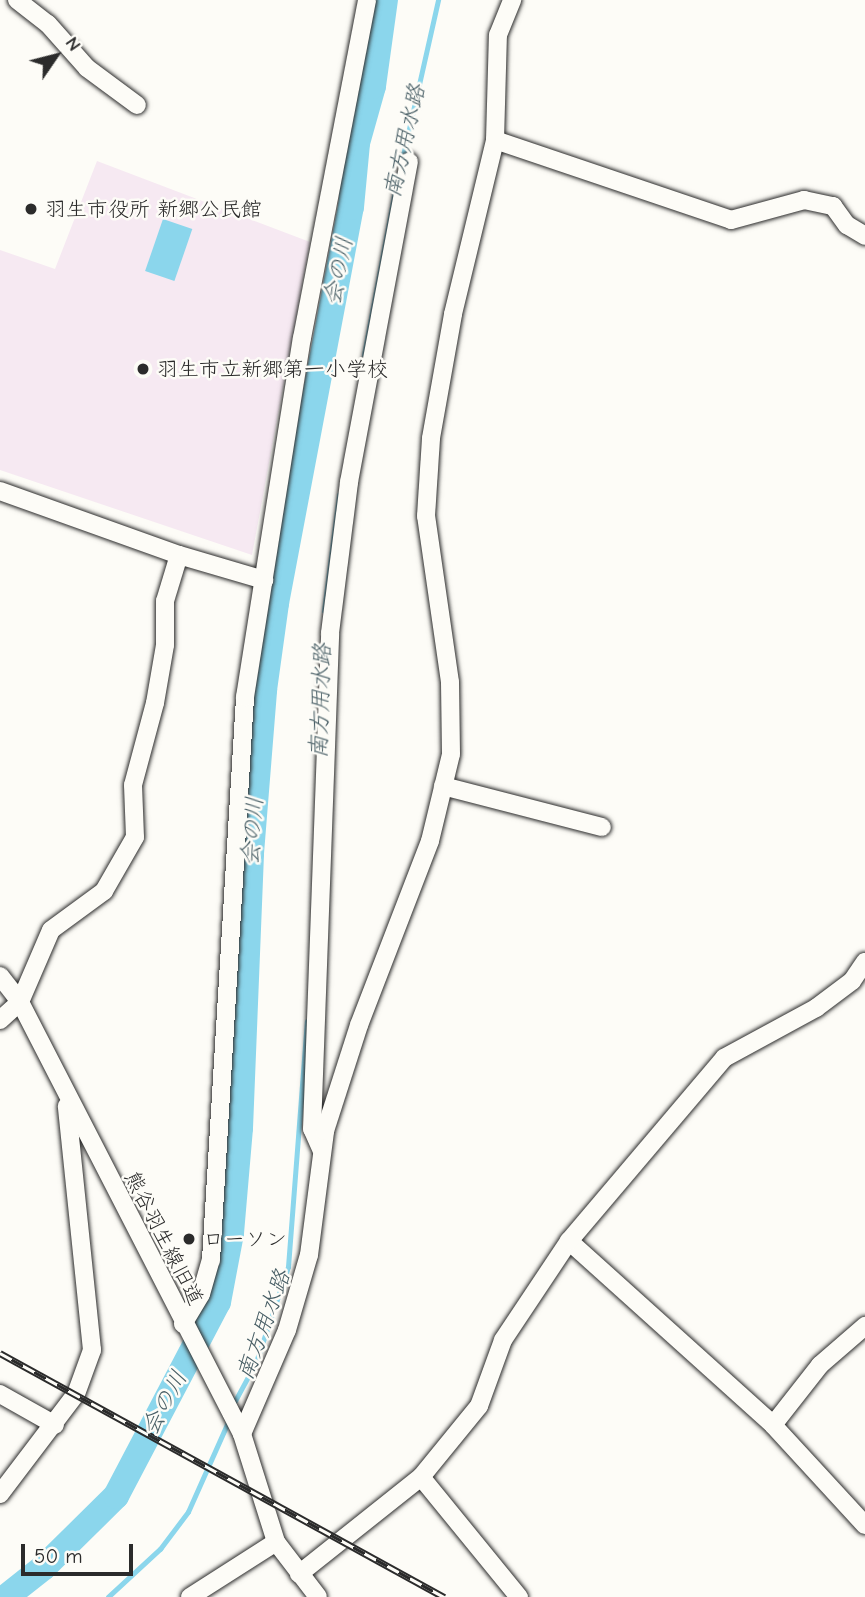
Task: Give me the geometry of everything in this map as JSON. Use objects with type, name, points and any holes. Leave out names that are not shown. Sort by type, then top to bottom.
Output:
[{"type":"street","points":[[18,0],[48,24],[87,68],[137,105]]},
{"type":"street","points":[[183,1324],[201,1294],[211,1260],[245,697],[302,338],[367,0]]},
{"type":"street","points":[[242,1434],[287,1329],[305,1268],[322,1152],[359,1025],[412,893],[451,754],[450,682],[426,516],[431,438],[453,314],[495,140],[498,35],[512,0]]},
{"type":"street","points":[[495,140],[731,220],[804,200],[833,206],[847,225],[865,236]]},
{"type":"street","points":[[322,1152],[313,1129],[330,633],[349,482],[409,162]]},
{"type":"street","points":[[0,491],[179,555],[264,580]]},
{"type":"street","points":[[0,1020],[20,1002],[51,930],[104,891],[135,837],[133,785],[155,703],[165,645],[165,601],[179,555]]},
{"type":"street","points":[[443,786],[602,827]]},
{"type":"street","points":[[299,1574],[421,1477],[479,1406],[503,1340],[569,1241],[724,1058],[816,1008],[852,981],[865,962]]},
{"type":"street","name":"熊谷羽生線旧道","points":[[0,976],[20,1002],[183,1324],[242,1434],[276,1542],[318,1597]]},
{"type":"street","points":[[0,1494],[76,1394],[92,1350],[66,1095]]},
{"type":"street","points":[[569,1241],[773,1425],[865,1525]]},
{"type":"street","points":[[773,1425],[820,1365],[865,1326]]},
{"type":"street","points":[[0,1394],[55,1425]]},
{"type":"street","points":[[421,1477],[519,1597]]},
{"type":"street","points":[[190,1597],[276,1542]]},
{"type":"shaded area","name":"羽生市立新郷第一小学校","points":[[97,161],[310,242],[252,555],[0,470],[0,250],[55,269]]},
{"type":"water","points":[[163,219],[192,229],[174,281],[145,271]]},
{"type":"waterway","name":"会の川","points":[[6,1597],[44,1567],[116,1496],[218,1302],[231,1233],[240,1128],[251,853],[264,690],[276,603],[351,207],[357,143],[373,86],[385,0]]},
{"type":"waterway","name":"南方用水路","points":[[402,160],[438,0]]},
{"type":"waterway","name":"南方用水路","points":[[364,355],[398,175]]},
{"type":"waterway","name":"南方用水路","points":[[324,611],[339,495]]},
{"type":"waterway","name":"南方用水路","points":[[235,1401],[256,1362],[288,1267],[307,1022]]},
{"type":"waterway","name":"南方用水路","points":[[108,1597],[160,1549],[188,1512],[228,1422]]},
{"type":"railway","points":[[0,1353],[444,1597]]},
{"type":"place","name":"羽生市役所 新郷公民館","points":[[31,209]]},
{"type":"place","name":"羽生市立新郷第一小学校","points":[[143,369]]},
{"type":"place","name":"ローソン","points":[[189,1239]]}]
